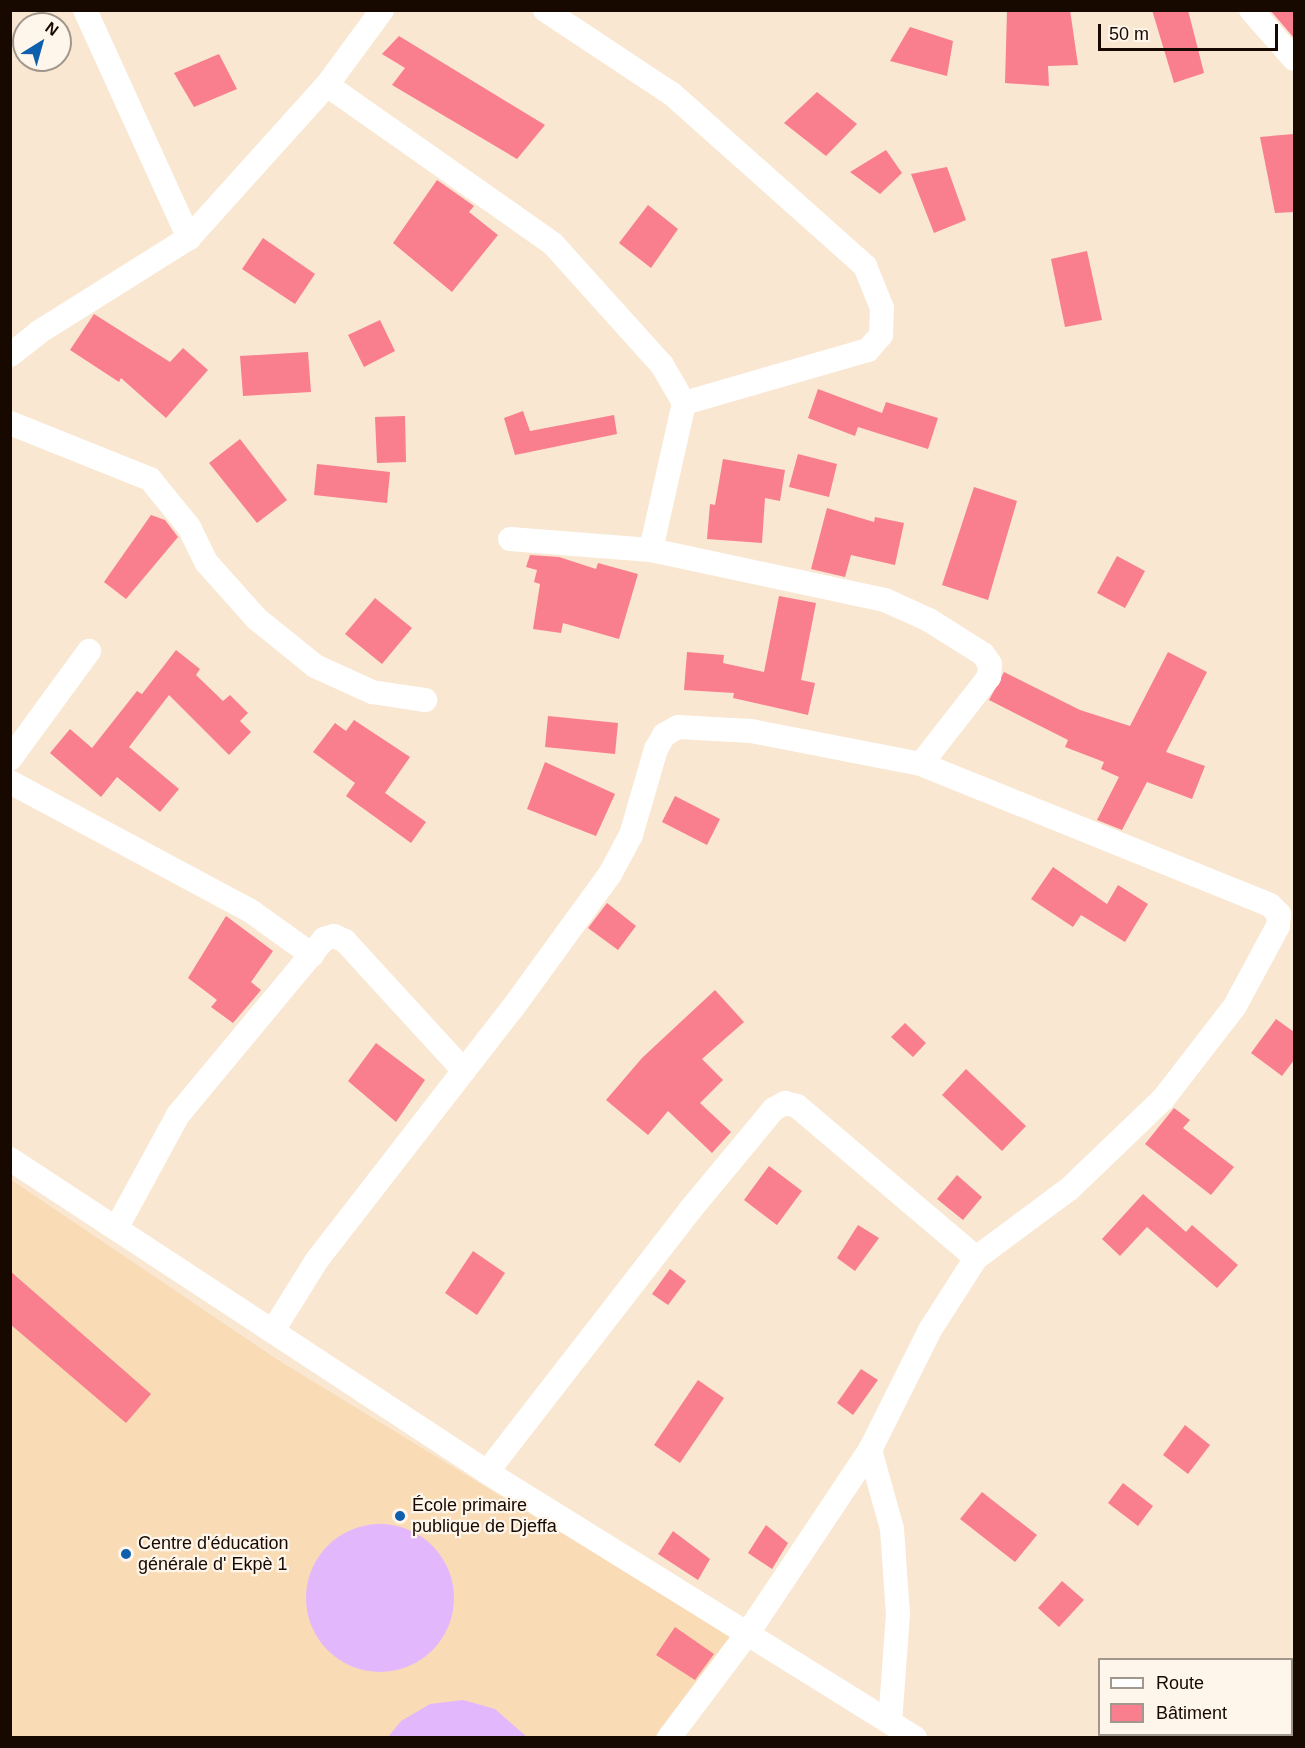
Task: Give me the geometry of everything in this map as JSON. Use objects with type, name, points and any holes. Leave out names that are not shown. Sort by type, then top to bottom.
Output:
[{"type":"street","points":[[85,10],[189,238]]},
{"type":"street","points":[[10,355],[39,332],[189,238],[327,85],[382,10]]},
{"type":"street","points":[[545,10],[681,102],[865,266],[882,308],[881,334],[868,350],[684,403]]},
{"type":"street","points":[[1251,10],[1294,59]]},
{"type":"street","points":[[327,85],[553,244],[662,365],[684,403],[651,550]]},
{"type":"street","points":[[10,423],[150,479],[189,527],[206,562],[257,620],[315,666],[372,692],[424,700]]},
{"type":"street","points":[[510,539],[651,550],[885,600],[983,654],[990,664],[989,677],[921,764]]},
{"type":"street","points":[[10,759],[89,651]]},
{"type":"street","points":[[274,1329],[316,1260],[464,1071],[609,874],[631,835],[664,735],[678,727],[752,731],[921,764],[1270,905],[1279,914],[1278,926],[1235,1006],[1163,1099],[1069,1189],[976,1258],[930,1330],[870,1450],[748,1633],[669,1737]]},
{"type":"street","points":[[10,782],[252,912],[312,955]]},
{"type":"street","points":[[117,1227],[178,1115],[324,939],[334,936],[345,940],[464,1071]]},
{"type":"street","points":[[487,1472],[690,1210],[774,1109],[785,1104],[797,1106],[976,1258]]},
{"type":"street","points":[[10,1159],[274,1329],[487,1472],[915,1737]]},
{"type":"street","points":[[870,1450],[892,1528],[898,1614],[890,1722]]},
{"type":"shaded area","points":[[10,1179],[278,1360],[730,1636],[654,1737],[11,1737]]},
{"type":"shaded area","points":[[380,1524],[408,1530],[432,1546],[448,1570],[454,1598],[448,1626],[432,1650],[408,1666],[380,1672],[352,1666],[328,1650],[312,1626],[306,1598],[312,1570],[328,1546],[352,1530]]},
{"type":"shaded area","points":[[463,1700],[495,1709],[527,1737],[388,1737],[401,1721],[430,1704]]},
{"type":"building","points":[[1007,10],[1070,10],[1078,65],[1048,66],[1049,86],[1005,83]]},
{"type":"building","points":[[1152,10],[1188,10],[1204,73],[1174,83]]},
{"type":"building","points":[[1270,10],[1294,10],[1294,38]]},
{"type":"building","points":[[910,27],[953,41],[947,76],[890,61]]},
{"type":"building","points":[[399,36],[545,125],[517,159],[392,85],[405,68],[382,54]]},
{"type":"building","points":[[219,54],[237,89],[194,107],[174,73]]},
{"type":"building","points":[[817,92],[857,124],[826,156],[784,123]]},
{"type":"building","points":[[1294,134],[1294,212],[1275,213],[1260,137]]},
{"type":"building","points":[[886,150],[902,173],[880,194],[850,172]]},
{"type":"building","points":[[947,167],[966,220],[934,233],[911,174]]},
{"type":"building","points":[[437,180],[474,206],[469,212],[498,235],[452,292],[393,243]]},
{"type":"building","points":[[648,205],[678,229],[651,268],[619,243]]},
{"type":"building","points":[[263,238],[315,274],[295,304],[242,269]]},
{"type":"building","points":[[1087,251],[1102,320],[1065,327],[1051,259]]},
{"type":"building","points":[[94,314],[170,362],[183,348],[208,370],[166,418],[121,378],[119,382],[70,350]]},
{"type":"building","points":[[380,320],[395,351],[364,367],[348,335]]},
{"type":"building","points":[[308,352],[311,392],[243,396],[240,356]]},
{"type":"building","points":[[818,389],[882,413],[886,402],[938,418],[928,449],[858,427],[855,436],[808,418]]},
{"type":"building","points":[[523,411],[530,431],[614,415],[617,434],[515,455],[504,418]]},
{"type":"building","points":[[405,416],[406,462],[377,463],[375,417]]},
{"type":"building","points":[[240,439],[287,500],[257,523],[209,463]]},
{"type":"building","points":[[798,454],[837,464],[829,497],[789,487]]},
{"type":"building","points":[[723,459],[785,470],[780,501],[765,498],[762,543],[707,539],[710,504],[715,505]]},
{"type":"building","points":[[317,464],[390,472],[387,503],[314,495]]},
{"type":"building","points":[[974,487],[1017,501],[988,600],[942,585]]},
{"type":"building","points":[[827,508],[874,522],[875,517],[904,523],[895,565],[851,555],[845,577],[811,569]]},
{"type":"building","points":[[151,515],[165,520],[178,537],[126,599],[104,582]]},
{"type":"building","points":[[530,555],[559,557],[596,569],[598,563],[638,574],[619,639],[563,623],[561,633],[533,629],[540,584],[534,582],[537,570],[526,567]]},
{"type":"building","points":[[1117,556],[1145,571],[1125,608],[1097,593]]},
{"type":"building","points":[[779,596],[816,603],[801,680],[815,683],[808,715],[733,698],[734,693],[684,690],[687,652],[724,655],[723,663],[764,672]]},
{"type":"building","points":[[375,598],[412,628],[382,664],[345,634]]},
{"type":"building","points":[[176,650],[200,669],[196,675],[223,701],[230,695],[248,713],[240,721],[251,732],[229,755],[169,695],[129,747],[179,789],[160,812],[117,777],[101,797],[50,753],[70,729],[92,748],[137,691],[142,694]]},
{"type":"building","points":[[1168,652],[1207,672],[1166,752],[1205,766],[1192,799],[1147,782],[1122,830],[1097,820],[1119,777],[1101,769],[1104,762],[1065,747],[1068,740],[989,700],[1004,672],[1080,710],[1130,726]]},
{"type":"building","points":[[548,716],[618,723],[615,754],[545,747]]},
{"type":"building","points":[[354,720],[410,757],[385,793],[426,822],[411,843],[346,796],[355,783],[313,752],[335,723],[346,731]]},
{"type":"building","points":[[545,762],[615,794],[596,836],[527,809]]},
{"type":"building","points":[[675,796],[720,819],[707,845],[662,822]]},
{"type":"building","points":[[1053,867],[1107,904],[1118,885],[1148,904],[1125,942],[1081,915],[1073,927],[1031,899]]},
{"type":"building","points":[[607,903],[636,926],[618,950],[588,928]]},
{"type":"building","points":[[226,916],[273,951],[251,982],[261,990],[233,1023],[211,1007],[217,1000],[188,978]]},
{"type":"building","points":[[715,990],[744,1022],[702,1059],[723,1080],[700,1103],[731,1132],[712,1153],[668,1111],[648,1135],[606,1100],[642,1058]]},
{"type":"building","points":[[1276,1019],[1294,1032],[1294,1060],[1282,1076],[1251,1053]]},
{"type":"building","points":[[905,1023],[926,1043],[913,1057],[891,1037]]},
{"type":"building","points":[[376,1043],[425,1080],[396,1122],[348,1081]]},
{"type":"building","points":[[966,1069],[1026,1126],[1002,1151],[942,1095]]},
{"type":"building","points":[[1174,1108],[1190,1120],[1183,1128],[1234,1167],[1211,1195],[1145,1144]]},
{"type":"building","points":[[769,1166],[802,1191],[777,1225],[744,1200]]},
{"type":"building","points":[[957,1175],[982,1197],[963,1220],[937,1199]]},
{"type":"building","points":[[1143,1194],[1186,1232],[1192,1225],[1238,1265],[1217,1288],[1147,1227],[1120,1256],[1102,1239]]},
{"type":"building","points":[[858,1225],[879,1238],[855,1271],[837,1258]]},
{"type":"building","points":[[473,1251],[505,1273],[477,1315],[445,1293]]},
{"type":"building","points":[[670,1269],[686,1281],[668,1305],[652,1294]]},
{"type":"building","points":[[10,1271],[151,1394],[126,1423],[10,1324]]},
{"type":"building","points":[[861,1369],[878,1380],[853,1415],[837,1403]]},
{"type":"building","points":[[698,1380],[724,1398],[680,1463],[654,1445]]},
{"type":"building","points":[[1185,1425],[1210,1445],[1188,1474],[1163,1455]]},
{"type":"building","points":[[1123,1483],[1153,1506],[1138,1526],[1108,1503]]},
{"type":"building","points":[[982,1492],[1037,1535],[1015,1562],[960,1519]]},
{"type":"building","points":[[766,1525],[788,1543],[772,1569],[748,1553]]},
{"type":"building","points":[[673,1531],[710,1559],[698,1580],[658,1554]]},
{"type":"building","points":[[1062,1581],[1084,1600],[1059,1627],[1038,1608]]},
{"type":"building","points":[[675,1627],[714,1654],[695,1680],[656,1655]]},
{"type":"place","name":"École primaire publique de Djeffa","points":[[400,1516]]},
{"type":"place","name":"Centre d'éducation générale d' Ekpè 1","points":[[126,1554]]}]
